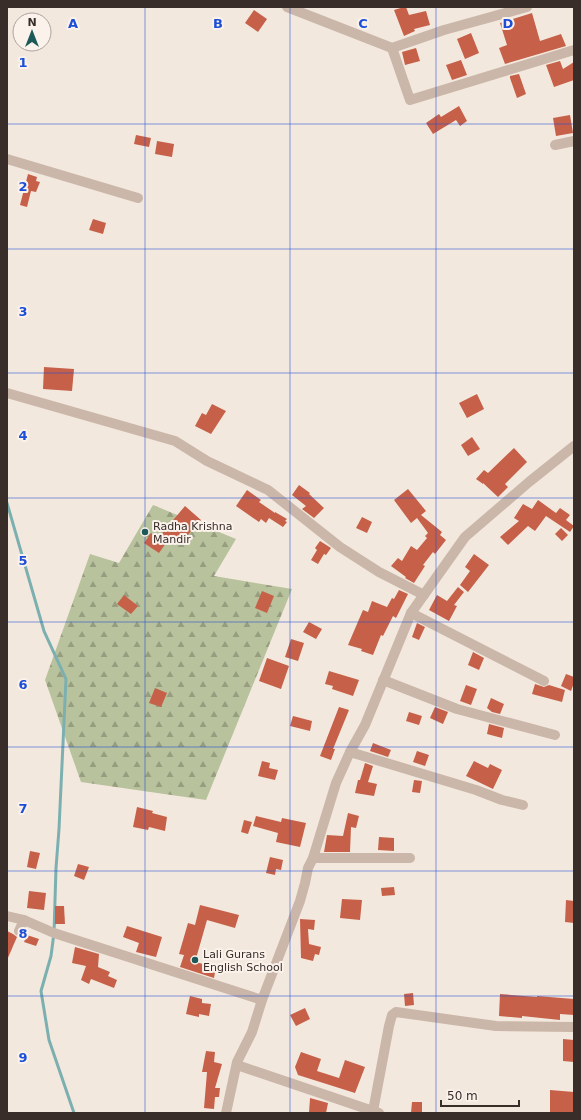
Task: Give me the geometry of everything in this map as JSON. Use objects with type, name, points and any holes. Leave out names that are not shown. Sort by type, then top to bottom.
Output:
[{"type":"street","points":[[287,7],[392,48],[444,30],[527,7]]},
{"type":"street","points":[[392,48],[410,100],[574,50]]},
{"type":"street","points":[[555,145],[574,141]]},
{"type":"street","points":[[7,159],[138,198]]},
{"type":"street","points":[[7,393],[175,441],[206,461],[268,490],[340,547],[379,572],[424,594]]},
{"type":"street","points":[[226,1113],[237,1065],[252,1032],[262,1000],[300,901],[308,868],[313,858],[336,783],[350,752],[365,725],[411,613],[465,537],[529,482],[574,446]]},
{"type":"street","points":[[411,613],[544,681]]},
{"type":"street","points":[[383,680],[457,708],[554,736]]},
{"type":"street","points":[[350,752],[476,790],[502,800],[523,805]]},
{"type":"street","points":[[313,858],[410,858]]},
{"type":"street","points":[[7,916],[24,920],[62,935],[262,1000]]},
{"type":"street","points":[[19,931],[24,920]]},
{"type":"street","points":[[237,1065],[376,1112],[389,1026],[392,1015],[396,1012],[496,1026],[574,1027]]},
{"type":"green space","points":[[153,505],[236,539],[214,576],[292,589],[206,800],[81,782],[45,680],[90,554],[119,563]]},
{"type":"building","points":[[406,7],[409,15],[426,11],[430,25],[414,29],[415,31],[404,36],[394,10]]},
{"type":"building","points":[[254,10],[267,19],[258,32],[245,23]]},
{"type":"building","points":[[532,13],[540,41],[561,34],[566,46],[505,64],[499,48],[507,45],[500,23]]},
{"type":"building","points":[[471,33],[479,53],[465,59],[457,39]]},
{"type":"building","points":[[416,48],[420,61],[405,65],[402,52]]},
{"type":"building","points":[[461,60],[467,75],[452,80],[446,65]]},
{"type":"building","points":[[560,61],[563,69],[574,62],[574,80],[554,87],[546,65]]},
{"type":"building","points":[[519,74],[526,94],[517,98],[510,76]]},
{"type":"building","points":[[459,106],[467,121],[460,126],[456,120],[433,134],[426,123],[439,114],[441,117]]},
{"type":"building","points":[[570,115],[573,133],[556,136],[553,118]]},
{"type":"building","points":[[136,135],[151,138],[149,147],[134,144]]},
{"type":"building","points":[[157,141],[174,144],[172,157],[155,154]]},
{"type":"building","points":[[28,174],[37,177],[36,181],[40,182],[36,192],[31,191],[27,207],[20,205]]},
{"type":"building","points":[[93,219],[106,223],[103,234],[89,230]]},
{"type":"building","points":[[44,367],[74,369],[72,391],[43,389]]},
{"type":"building","points":[[477,394],[484,409],[467,418],[459,403]]},
{"type":"building","points":[[212,404],[226,411],[211,434],[195,426],[202,413],[206,415]]},
{"type":"building","points":[[472,437],[480,449],[468,456],[461,445]]},
{"type":"building","points":[[514,448],[527,462],[505,484],[508,487],[498,497],[483,483],[476,479],[484,470],[488,473]]},
{"type":"building","points":[[299,485],[310,493],[309,494],[324,508],[314,518],[302,509],[306,506],[292,495]]},
{"type":"building","points":[[408,489],[426,511],[421,515],[442,532],[440,535],[446,540],[435,554],[433,552],[423,565],[425,566],[414,583],[405,578],[406,577],[391,566],[398,558],[402,561],[411,546],[417,550],[427,538],[425,536],[428,533],[417,518],[411,523],[394,500]]},
{"type":"building","points":[[247,490],[261,500],[259,502],[287,519],[285,521],[287,522],[283,527],[269,518],[266,523],[261,519],[259,522],[236,506]]},
{"type":"building","points":[[538,500],[556,513],[560,508],[570,515],[566,520],[574,526],[570,532],[546,516],[535,531],[528,526],[508,545],[500,537],[519,521],[514,518],[523,504],[532,509]]},
{"type":"building","points":[[185,506],[201,520],[180,544],[171,536],[159,553],[144,543],[151,533],[158,538]]},
{"type":"building","points":[[362,517],[372,522],[367,533],[356,528]]},
{"type":"building","points":[[561,528],[568,535],[562,541],[555,534]]},
{"type":"building","points":[[320,541],[331,548],[326,555],[324,554],[318,564],[311,560],[317,550],[315,548]]},
{"type":"building","points":[[474,554],[489,565],[468,592],[460,585],[470,571],[465,567]]},
{"type":"building","points":[[458,587],[464,592],[454,605],[457,606],[449,621],[429,610],[437,595],[447,601]]},
{"type":"building","points":[[399,590],[408,594],[396,618],[393,616],[383,636],[381,635],[373,655],[361,651],[362,649],[348,645],[363,610],[368,612],[372,601],[387,607]]},
{"type":"building","points":[[262,591],[274,596],[267,613],[255,608]]},
{"type":"building","points":[[124,595],[138,606],[131,614],[117,604]]},
{"type":"building","points":[[309,622],[322,629],[316,639],[303,632]]},
{"type":"building","points":[[417,623],[425,627],[419,640],[412,637]]},
{"type":"building","points":[[291,639],[304,643],[298,661],[285,657]]},
{"type":"building","points":[[473,652],[484,658],[479,670],[468,665]]},
{"type":"building","points":[[267,658],[289,666],[281,689],[259,681]]},
{"type":"building","points":[[329,671],[359,680],[353,696],[332,689],[333,686],[325,684]]},
{"type":"building","points":[[566,674],[574,677],[574,683],[571,691],[561,686]]},
{"type":"building","points":[[535,684],[544,687],[549,685],[565,690],[562,702],[532,694]]},
{"type":"building","points":[[466,685],[477,689],[471,705],[460,701]]},
{"type":"building","points":[[155,688],[167,693],[161,707],[149,703]]},
{"type":"building","points":[[491,698],[504,704],[500,714],[492,712],[487,708]]},
{"type":"building","points":[[339,707],[349,710],[333,749],[335,749],[331,760],[320,756]]},
{"type":"building","points":[[435,707],[448,712],[443,724],[430,718]]},
{"type":"building","points":[[409,712],[422,716],[419,725],[406,721]]},
{"type":"building","points":[[293,716],[312,721],[310,731],[290,726]]},
{"type":"building","points":[[489,724],[504,728],[502,738],[487,734]]},
{"type":"building","points":[[373,743],[391,750],[388,757],[370,751]]},
{"type":"building","points":[[417,751],[429,755],[425,766],[413,762]]},
{"type":"building","points":[[262,761],[270,763],[269,768],[278,770],[275,780],[258,776]]},
{"type":"building","points":[[474,761],[488,768],[490,764],[502,770],[493,789],[466,776]]},
{"type":"building","points":[[365,763],[373,766],[368,782],[377,784],[374,796],[355,793],[358,780],[360,780]]},
{"type":"building","points":[[414,780],[422,781],[420,793],[412,792]]},
{"type":"building","points":[[137,807],[153,811],[152,813],[167,817],[165,831],[149,827],[148,830],[133,827]]},
{"type":"building","points":[[348,813],[359,816],[356,828],[351,827],[350,852],[324,852],[327,835],[343,836]]},
{"type":"building","points":[[256,816],[281,822],[282,818],[306,823],[300,847],[276,842],[278,833],[253,826]]},
{"type":"building","points":[[244,820],[252,822],[248,834],[241,832]]},
{"type":"building","points":[[379,837],[394,838],[394,851],[378,850]]},
{"type":"building","points":[[30,851],[40,853],[36,869],[27,867]]},
{"type":"building","points":[[270,857],[283,860],[281,870],[276,869],[275,875],[266,873]]},
{"type":"building","points":[[78,864],[89,867],[84,880],[74,876]]},
{"type":"building","points":[[394,887],[395,895],[382,896],[381,888]]},
{"type":"building","points":[[29,891],[46,893],[44,910],[27,908]]},
{"type":"building","points":[[342,899],[362,900],[360,920],[340,918]]},
{"type":"building","points":[[566,900],[574,901],[574,923],[565,922]]},
{"type":"building","points":[[200,905],[239,915],[235,928],[207,920],[195,962],[216,967],[214,978],[180,967],[184,955],[179,954],[188,923],[195,925]]},
{"type":"building","points":[[55,906],[64,906],[65,924],[55,924]]},
{"type":"building","points":[[300,919],[315,920],[314,930],[308,929],[309,944],[321,947],[319,955],[315,954],[313,961],[301,958]]},
{"type":"building","points":[[127,926],[162,937],[156,957],[136,952],[139,943],[123,937]]},
{"type":"building","points":[[7,931],[17,937],[7,960]]},
{"type":"building","points":[[27,935],[39,939],[36,946],[24,942]]},
{"type":"building","points":[[75,947],[99,954],[98,967],[110,972],[108,976],[117,980],[114,988],[91,979],[89,984],[81,980],[86,966],[72,963]]},
{"type":"building","points":[[413,993],[414,1005],[405,1006],[404,994]]},
{"type":"building","points":[[500,994],[574,999],[574,1015],[560,1014],[560,1020],[522,1016],[522,1018],[499,1016]]},
{"type":"building","points":[[190,996],[202,999],[202,1003],[211,1004],[209,1016],[199,1014],[199,1017],[186,1014]]},
{"type":"building","points":[[305,1008],[310,1019],[296,1026],[290,1015]]},
{"type":"building","points":[[563,1039],[574,1040],[574,1062],[563,1061]]},
{"type":"building","points":[[206,1051],[215,1052],[214,1062],[222,1064],[215,1088],[220,1088],[219,1097],[215,1097],[214,1109],[204,1108],[207,1072],[202,1072]]},
{"type":"building","points":[[301,1052],[321,1059],[317,1071],[339,1078],[345,1060],[365,1067],[355,1093],[298,1075],[295,1067]]},
{"type":"building","points":[[550,1090],[574,1092],[573,1113],[550,1112]]},
{"type":"building","points":[[310,1098],[328,1103],[326,1113],[309,1113]]},
{"type":"building","points":[[412,1102],[422,1102],[422,1113],[411,1113]]},
{"type":"waterway","points":[[7,503],[44,631],[66,679],[54,933],[51,956],[41,991],[49,1040],[74,1113]]},
{"type":"place","name":"Radha Krishna Mandir","points":[[145,532]]},
{"type":"place","name":"Lali Gurans English School","points":[[195,960]]}]
